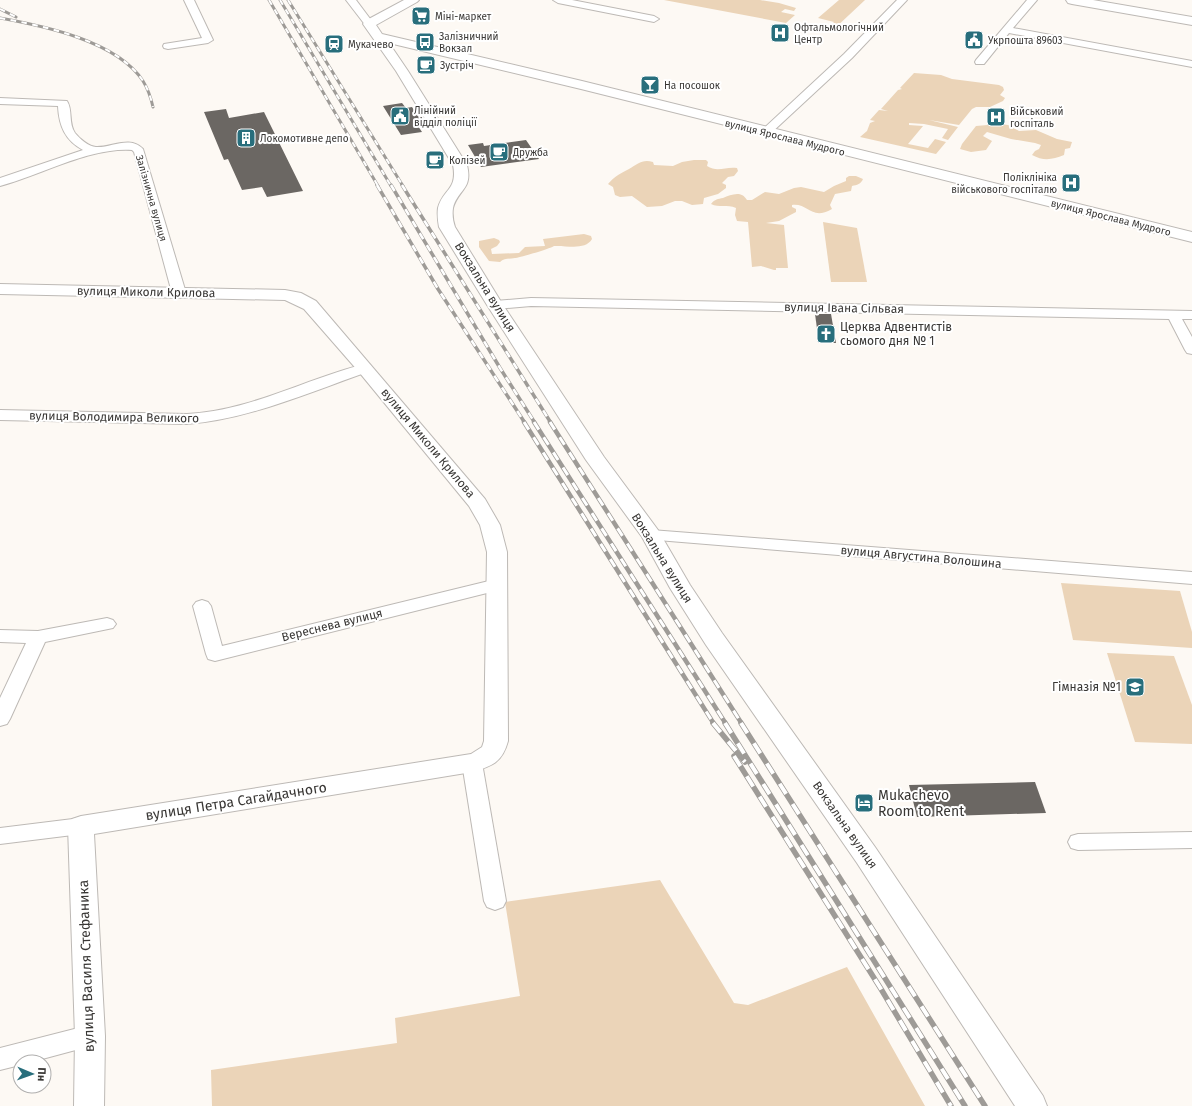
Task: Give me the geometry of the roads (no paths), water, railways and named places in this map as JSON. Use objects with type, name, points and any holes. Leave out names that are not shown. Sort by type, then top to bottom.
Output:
[{"type":"main road","points":[[1072,0],[1192,21]]},
{"type":"street","points":[[168,46],[208,40],[189,0]]},
{"type":"street","name":"Вокзальна вулиця","points":[[351,0],[402,71],[460,165],[463,173],[463,179],[445,206],[445,220],[447,227],[495,305],[596,460],[651,535],[681,588],[714,639],[866,855],[1032,1106]]},
{"type":"street","points":[[369,24],[413,0]]},
{"type":"street","points":[[558,0],[654,19]]},
{"type":"street","points":[[766,132],[848,56],[902,0]]},
{"type":"street","points":[[980,62],[1032,0]]},
{"type":"street","points":[[1007,30],[1192,64]]},
{"type":"street","name":"вулиця Ярослава Мудрого","points":[[378,37],[531,73],[1192,237]]},
{"type":"street","points":[[0,101],[63,103],[66,130],[75,141],[93,151]]},
{"type":"street","name":"Залізнична вулиця","points":[[0,182],[93,151],[122,146],[135,147],[139,151],[179,293]]},
{"type":"street","name":"вулиця Миколи Крилова","points":[[0,289],[277,295],[295,297],[310,305],[466,488],[485,513],[494,536],[497,552],[496,741],[494,750],[487,758],[472,763]]},
{"type":"street","name":"вулиця Івана Сільвая","points":[[495,305],[531,302],[1192,315]]},
{"type":"street","points":[[1173,314],[1192,350]]},
{"type":"street","name":"вулиця Володимира Великого","points":[[0,415],[187,419],[205,418],[240,411],[365,368]]},
{"type":"street","name":"вулиця Августина Волошина","points":[[651,535],[1192,578]]},
{"type":"street","name":"Вереснева вулиця","points":[[202,606],[215,654],[497,585]]},
{"type":"street","points":[[0,636],[38,637],[107,624]]},
{"type":"street","points":[[0,719],[38,637]]},
{"type":"street","points":[[472,763],[495,901]]},
{"type":"street","name":"вулиця Петра Сагайдачного","points":[[0,836],[81,826],[472,763]]},
{"type":"street","name":"вулиця Василя Стефаника","points":[[81,826],[90,1036],[89,1106]]},
{"type":"street","points":[[1078,842],[1192,840]]},
{"type":"street","points":[[0,1059],[90,1036]]},
{"type":"railway","points":[[269,0],[378,186]]},
{"type":"railway","points":[[280,0],[391,186]]},
{"type":"railway","points":[[288,0],[403,186]]},
{"type":"railway","points":[[0,9],[16,17]]},
{"type":"railway","points":[[0,18],[58,31],[98,46],[116,55],[131,67],[143,81],[153,107]]},
{"type":"railway","points":[[377,185],[438,289],[525,423]]},
{"type":"railway","points":[[391,185],[500,368],[535,423]]},
{"type":"railway","points":[[402,185],[551,423]]},
{"type":"railway","points":[[524,422],[714,724]]},
{"type":"railway","points":[[534,422],[726,724]]},
{"type":"railway","points":[[550,422],[742,724]]},
{"type":"railway","points":[[713,723],[745,762]]},
{"type":"railway","points":[[725,723],[965,1106]]},
{"type":"railway","points":[[741,723],[985,1106]]},
{"type":"railway","points":[[734,756],[881,989],[951,1106]]},
{"type":"place","name":"Міні-маркет","points":[[421,16]]},
{"type":"place","name":"Офтальмологічний Центр","points":[[780,33]]},
{"type":"place","name":"Укрпошта 89603","points":[[974,40]]},
{"type":"place","name":"Залізничний Вокзал","points":[[425,42]]},
{"type":"place","name":"Мукачево","points":[[334,44]]},
{"type":"place","name":"Зустріч","points":[[426,65]]},
{"type":"place","name":"На посошок","points":[[650,85]]},
{"type":"place","name":"Лінійний відділ поліції","points":[[400,116]]},
{"type":"place","name":"Військовий госпіталь","points":[[996,117]]},
{"type":"place","name":"Локомотивне депо","points":[[246,138]]},
{"type":"place","name":"Дружба","points":[[499,152]]},
{"type":"place","name":"Колізей","points":[[435,160]]},
{"type":"place","name":"Поліклініка військового госпіталю","points":[[1071,183]]},
{"type":"place","name":"Церква Адвентистів сьомого дня № 1","points":[[826,334]]},
{"type":"place","name":"Гімназія №1","points":[[1135,687]]},
{"type":"place","name":"Mukachevo Room to Rent","points":[[864,803]]}]
